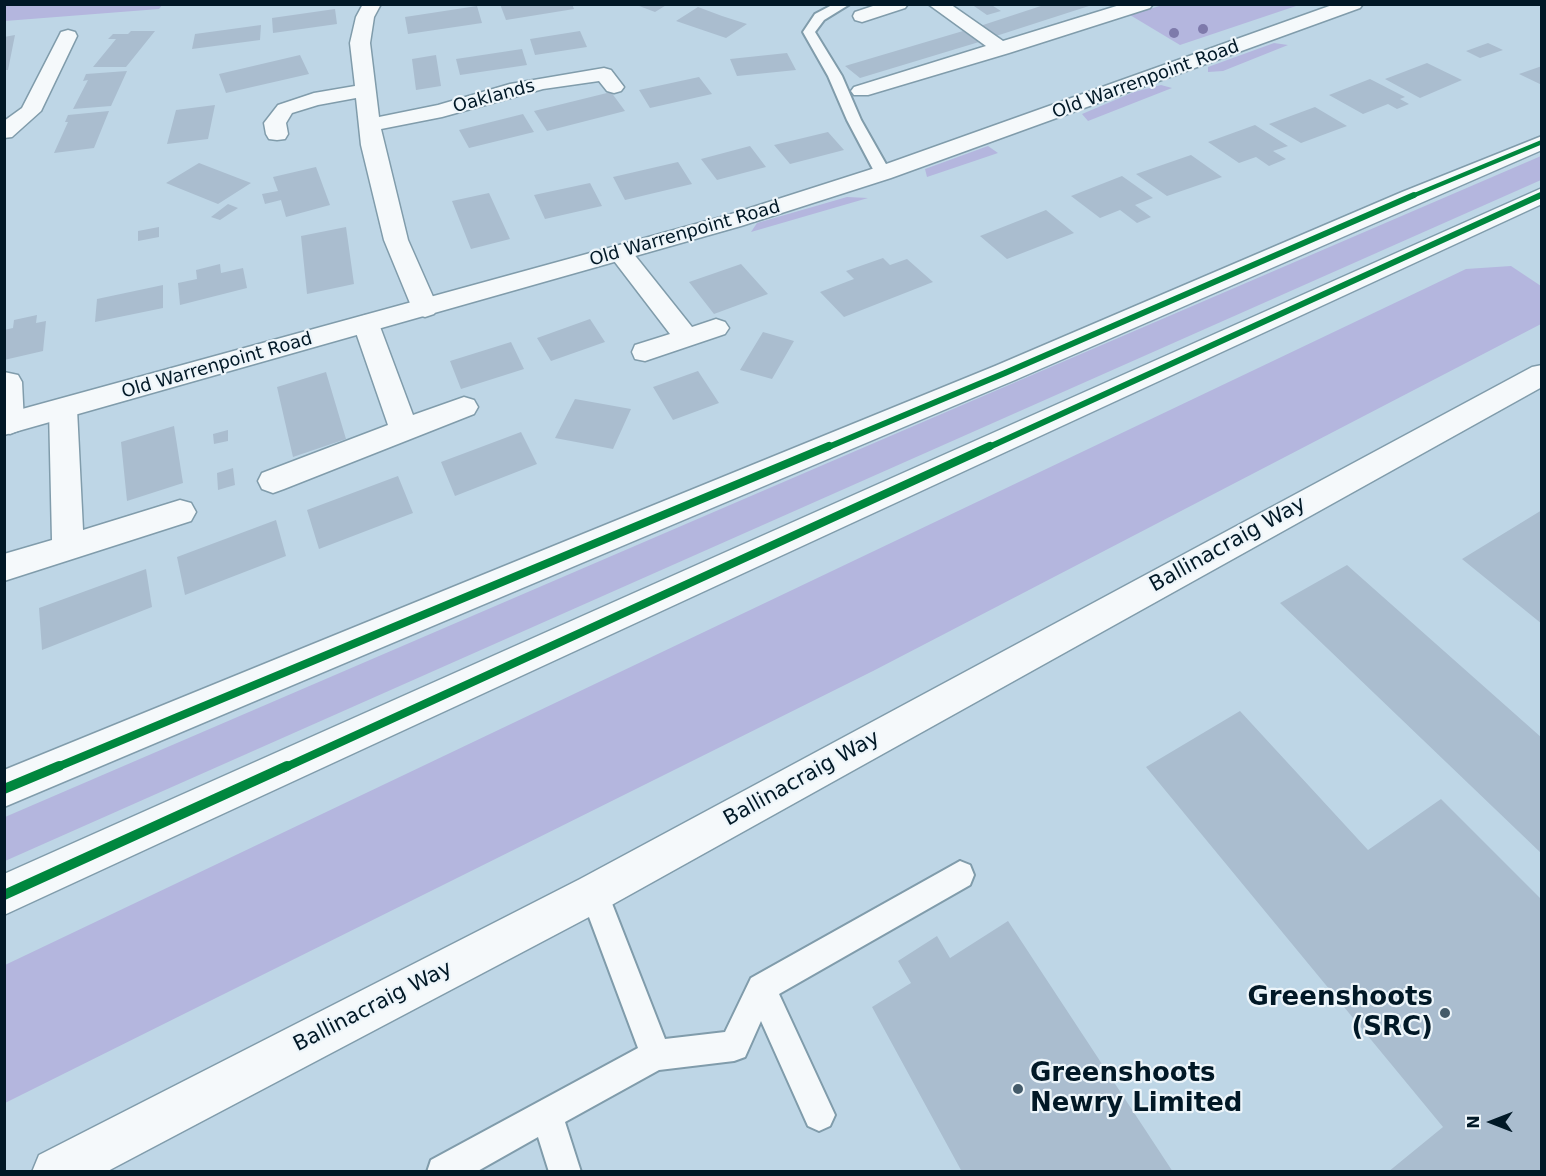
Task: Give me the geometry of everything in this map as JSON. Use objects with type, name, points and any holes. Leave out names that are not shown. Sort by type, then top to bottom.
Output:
[{"type":"main road","points":[[372,4],[365,17],[360,43],[372,145],[396,240],[425,308]]},
{"type":"main road","points":[[862,16],[899,4]]},
{"type":"main road","points":[[937,4],[1002,49]]},
{"type":"main road","points":[[861,91],[1144,4]]},
{"type":"main road","name":"Old Warrenpoint Road","points":[[7,424],[620,253],[883,173],[1354,4]]},
{"type":"main road","points":[[4,132],[31,111],[68,36]]},
{"type":"main road","name":"Oaklands","points":[[369,125],[442,111],[510,90],[543,83],[604,74],[614,87]]},
{"type":"main road","points":[[277,135],[275,123],[285,109],[314,99],[364,91]]},
{"type":"main road","points":[[4,789],[1005,373],[1410,196],[1542,142]]},
{"type":"main road","points":[[4,895],[1542,195]]},
{"type":"main road","points":[[620,253],[686,337]]},
{"type":"main road","points":[[366,324],[404,430]]},
{"type":"main road","points":[[645,352],[716,328]]},
{"type":"main road","name":"Ballinacraig Way","points":[[56,1172],[594,893],[1542,374]]},
{"type":"main road","points":[[4,382],[8,382],[7,424]]},
{"type":"main road","points":[[273,482],[464,407]]},
{"type":"main road","points":[[63,409],[68,548]]},
{"type":"main road","points":[[4,568],[180,512]]},
{"type":"lane","points":[[844,4],[819,17],[809,33],[835,76],[854,120],[883,173]]},
{"type":"lane","points":[[443,1172],[656,1055],[734,1046],[761,988],[960,875]]},
{"type":"lane","points":[[594,893],[656,1055]]},
{"type":"lane","points":[[761,988],[819,1115]]},
{"type":"lane","points":[[546,1114],[565,1172]]},
{"type":"shaded area","points":[[5,4],[162,5],[159,9],[5,21]]},
{"type":"shaded area","points":[[1166,4],[1299,5],[1180,45],[1130,15]]},
{"type":"shaded area","points":[[1274,43],[1288,45],[1223,71],[1208,72],[1208,67]]},
{"type":"shaded area","points":[[1161,85],[1172,88],[1088,121],[1082,114],[1134,92]]},
{"type":"shaded area","points":[[988,146],[998,153],[927,177],[925,169]]},
{"type":"shaded area","points":[[1541,156],[1541,180],[5,861],[5,817]]},
{"type":"shaded area","points":[[847,197],[868,198],[751,232],[757,223]]},
{"type":"shaded area","points":[[1511,266],[1541,286],[1541,324],[873,671],[5,1103],[5,965],[1466,269]]},
{"type":"building","points":[[500,4],[572,4],[574,9],[506,20]]},
{"type":"building","points":[[634,4],[668,4],[655,12]]},
{"type":"building","points":[[971,4],[990,4],[1001,11],[987,15]]},
{"type":"building","points":[[1047,4],[1092,5],[996,36],[980,26]]},
{"type":"building","points":[[477,6],[482,23],[408,34],[405,17]]},
{"type":"building","points":[[698,7],[747,24],[726,38],[676,21]]},
{"type":"building","points":[[335,9],[337,24],[273,33],[272,18]]},
{"type":"building","points":[[261,25],[260,40],[192,49],[195,34]]},
{"type":"building","points":[[131,31],[155,31],[126,67],[93,67],[116,39],[108,39],[113,34],[128,34]]},
{"type":"building","points":[[580,31],[587,47],[535,55],[530,39]]},
{"type":"building","points":[[963,31],[979,42],[860,78],[845,66]]},
{"type":"building","points":[[15,35],[8,70],[4,70],[4,37]]},
{"type":"building","points":[[1488,43],[1503,50],[1480,58],[1466,51]]},
{"type":"building","points":[[522,49],[527,65],[460,75],[456,59]]},
{"type":"building","points":[[787,53],[796,70],[737,76],[730,59]]},
{"type":"building","points":[[300,55],[309,74],[226,93],[219,74]]},
{"type":"building","points":[[436,55],[441,86],[416,90],[412,59]]},
{"type":"building","points":[[1427,63],[1462,80],[1420,98],[1385,79]]},
{"type":"building","points":[[1542,66],[1542,85],[1519,74]]},
{"type":"building","points":[[127,71],[111,106],[73,109],[88,80],[83,81],[86,74]]},
{"type":"building","points":[[699,77],[712,94],[650,108],[639,90]]},
{"type":"building","points":[[1370,79],[1405,97],[1400,99],[1409,104],[1397,109],[1388,104],[1363,114],[1329,95]]},
{"type":"building","points":[[611,92],[625,111],[547,131],[534,111]]},
{"type":"building","points":[[215,105],[208,139],[167,144],[176,110]]},
{"type":"building","points":[[1315,107],[1347,126],[1301,143],[1269,124]]},
{"type":"building","points":[[109,111],[94,148],[54,153],[68,122],[65,122],[68,115]]},
{"type":"building","points":[[523,114],[534,132],[469,148],[459,130]]},
{"type":"building","points":[[1255,125],[1288,146],[1273,151],[1286,159],[1269,166],[1256,157],[1239,163],[1208,142]]},
{"type":"building","points":[[828,132],[844,150],[790,164],[774,145]]},
{"type":"building","points":[[750,146],[766,167],[717,180],[701,159]]},
{"type":"building","points":[[1191,155],[1222,177],[1167,196],[1136,174]]},
{"type":"building","points":[[678,162],[692,184],[625,200],[613,177]]},
{"type":"building","points":[[199,163],[251,183],[218,204],[166,183]]},
{"type":"building","points":[[316,167],[330,205],[286,217],[281,200],[265,204],[262,194],[278,191],[273,177]]},
{"type":"building","points":[[1122,176],[1153,198],[1135,205],[1151,217],[1137,223],[1120,210],[1100,218],[1071,196]]},
{"type":"building","points":[[590,183],[602,206],[545,219],[534,195]]},
{"type":"building","points":[[489,193],[510,239],[471,249],[452,201]]},
{"type":"building","points":[[228,204],[238,208],[220,220],[211,217]]},
{"type":"building","points":[[1046,210],[1074,233],[1007,259],[980,236]]},
{"type":"building","points":[[159,227],[159,237],[138,241],[138,231]]},
{"type":"building","points":[[346,227],[354,284],[307,294],[301,236]]},
{"type":"building","points":[[883,258],[890,265],[907,259],[933,282],[844,317],[820,292],[854,279],[846,271]]},
{"type":"building","points":[[220,264],[221,273],[243,268],[247,288],[180,305],[178,283],[197,279],[196,270]]},
{"type":"building","points":[[741,264],[768,294],[714,314],[689,282]]},
{"type":"building","points":[[163,285],[163,308],[95,322],[97,299]]},
{"type":"building","points":[[37,315],[36,323],[46,321],[43,351],[4,360],[4,330],[13,328],[14,320]]},
{"type":"building","points":[[590,319],[605,342],[551,361],[537,338]]},
{"type":"building","points":[[763,332],[794,341],[772,379],[740,370]]},
{"type":"building","points":[[511,342],[524,369],[461,389],[450,361]]},
{"type":"building","points":[[698,371],[719,403],[673,420],[653,387]]},
{"type":"building","points":[[326,372],[346,439],[293,457],[277,387]]},
{"type":"building","points":[[575,399],[631,409],[613,449],[555,438]]},
{"type":"building","points":[[174,426],[183,483],[127,501],[121,442]]},
{"type":"building","points":[[228,430],[228,441],[214,444],[213,434]]},
{"type":"building","points":[[521,432],[537,464],[455,496],[441,462]]},
{"type":"building","points":[[233,468],[235,485],[218,490],[217,473]]},
{"type":"building","points":[[398,476],[413,513],[319,549],[307,510]]},
{"type":"building","points":[[1542,510],[1542,624],[1462,559]]},
{"type":"building","points":[[276,520],[286,556],[185,595],[177,557]]},
{"type":"building","points":[[1347,565],[1542,738],[1542,854],[1280,603]]},
{"type":"building","points":[[146,569],[152,607],[42,650],[39,608]]},
{"type":"building","name":"Greenshoots (SRC)","points":[[1240,711],[1368,850],[1441,799],[1542,900],[1542,1172],[1388,1172],[1443,1127],[1146,767]]},
{"type":"building","name":"Greenshoots Newry Limited","points":[[1008,921],[1173,1172],[962,1172],[872,1007],[911,983],[898,961],[937,936],[950,958]]},
{"type":"cycle path","points":[[4,789],[1005,373],[1542,142]]},
{"type":"cycle path","points":[[4,895],[1542,195]]},
{"type":"place","name":"Greenshoots (SRC)","points":[[1445,1013]]},
{"type":"place","name":"Greenshoots Newry Limited","points":[[1018,1089]]}]
